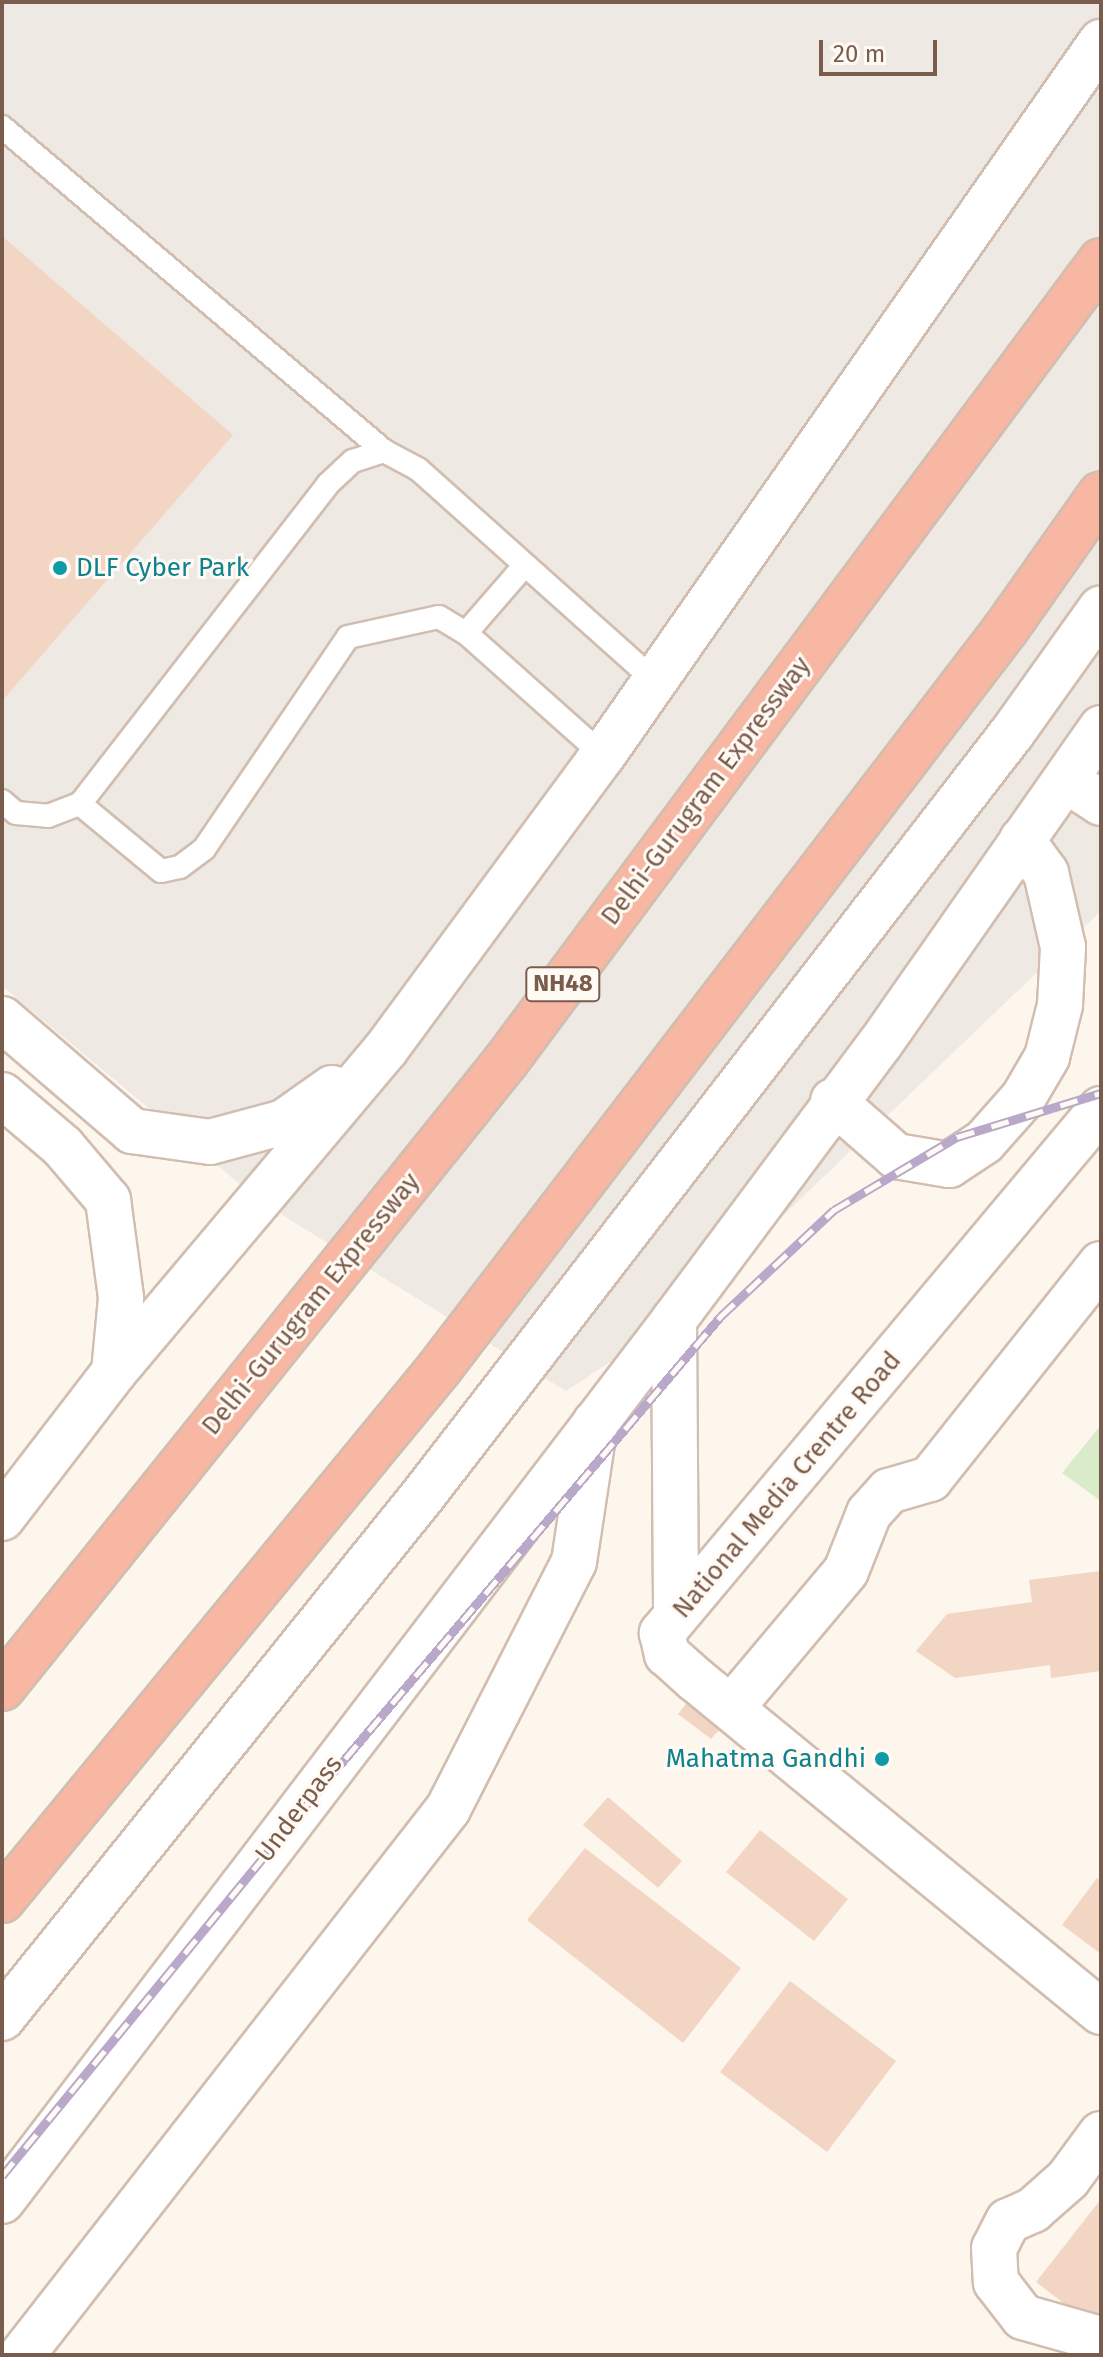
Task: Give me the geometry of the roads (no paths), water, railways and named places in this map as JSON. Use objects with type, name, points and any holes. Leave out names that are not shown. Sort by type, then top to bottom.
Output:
[{"type":"highway","name":"Delhi-Gurugram Expressway","points":[[2,1688],[506,1061],[1101,261]]},
{"type":"highway","points":[[2,1900],[438,1370],[1005,630],[1101,494]]},
{"type":"main road","points":[[2,1518],[114,1372],[386,1049],[603,755],[1101,42]]},
{"type":"main road","points":[[2,2018],[424,1494],[1012,733],[1101,608]]},
{"type":"main road","name":"Underpass","points":[[2,2201],[596,1417],[674,1320],[833,1101],[888,1032],[1022,840],[1083,791],[1101,728]]},
{"type":"main road","points":[[833,1101],[896,1156],[949,1165],[984,1142],[1023,1098],[1047,1057],[1060,1005],[1063,947],[1046,873],[1022,840]]},
{"type":"main road","points":[[2,1019],[132,1131],[210,1142],[284,1122],[386,1049]]},
{"type":"main road","points":[[4,1100],[63,1147],[108,1200],[121,1298],[114,1372]]},
{"type":"main road","name":"National Media Crentre Road","points":[[1101,1109],[662,1633],[667,1654],[1101,2012]]},
{"type":"main road","points":[[732,1707],[846,1571],[869,1513],[889,1491],[930,1479],[1101,1264]]},
{"type":"main road","points":[[674,1320],[676,1615]]},
{"type":"main road","points":[[22,2355],[448,1809],[574,1562],[596,1417]]},
{"type":"main road","points":[[1101,2134],[1068,2179],[1033,2210],[1008,2221],[994,2248],[996,2282],[1023,2317],[1101,2339]]},
{"type":"lane","points":[[2,127],[384,451],[418,469],[655,681]]},
{"type":"lane","points":[[2,801],[16,813],[48,816],[80,804],[328,484],[353,461],[384,451]]},
{"type":"lane","points":[[466,633],[525,565]]},
{"type":"lane","points":[[80,804],[161,871],[180,867],[204,849],[348,637],[439,617],[466,633],[603,755]]},
{"type":"railway","points":[[2,2176],[322,1786],[721,1316],[834,1210],[957,1137],[1101,1093]]},
{"type":"place","name":"DLF Cyber Park","points":[[60,568]]},
{"type":"place","name":"Mahatma Gandhi","points":[[882,1759]]}]
